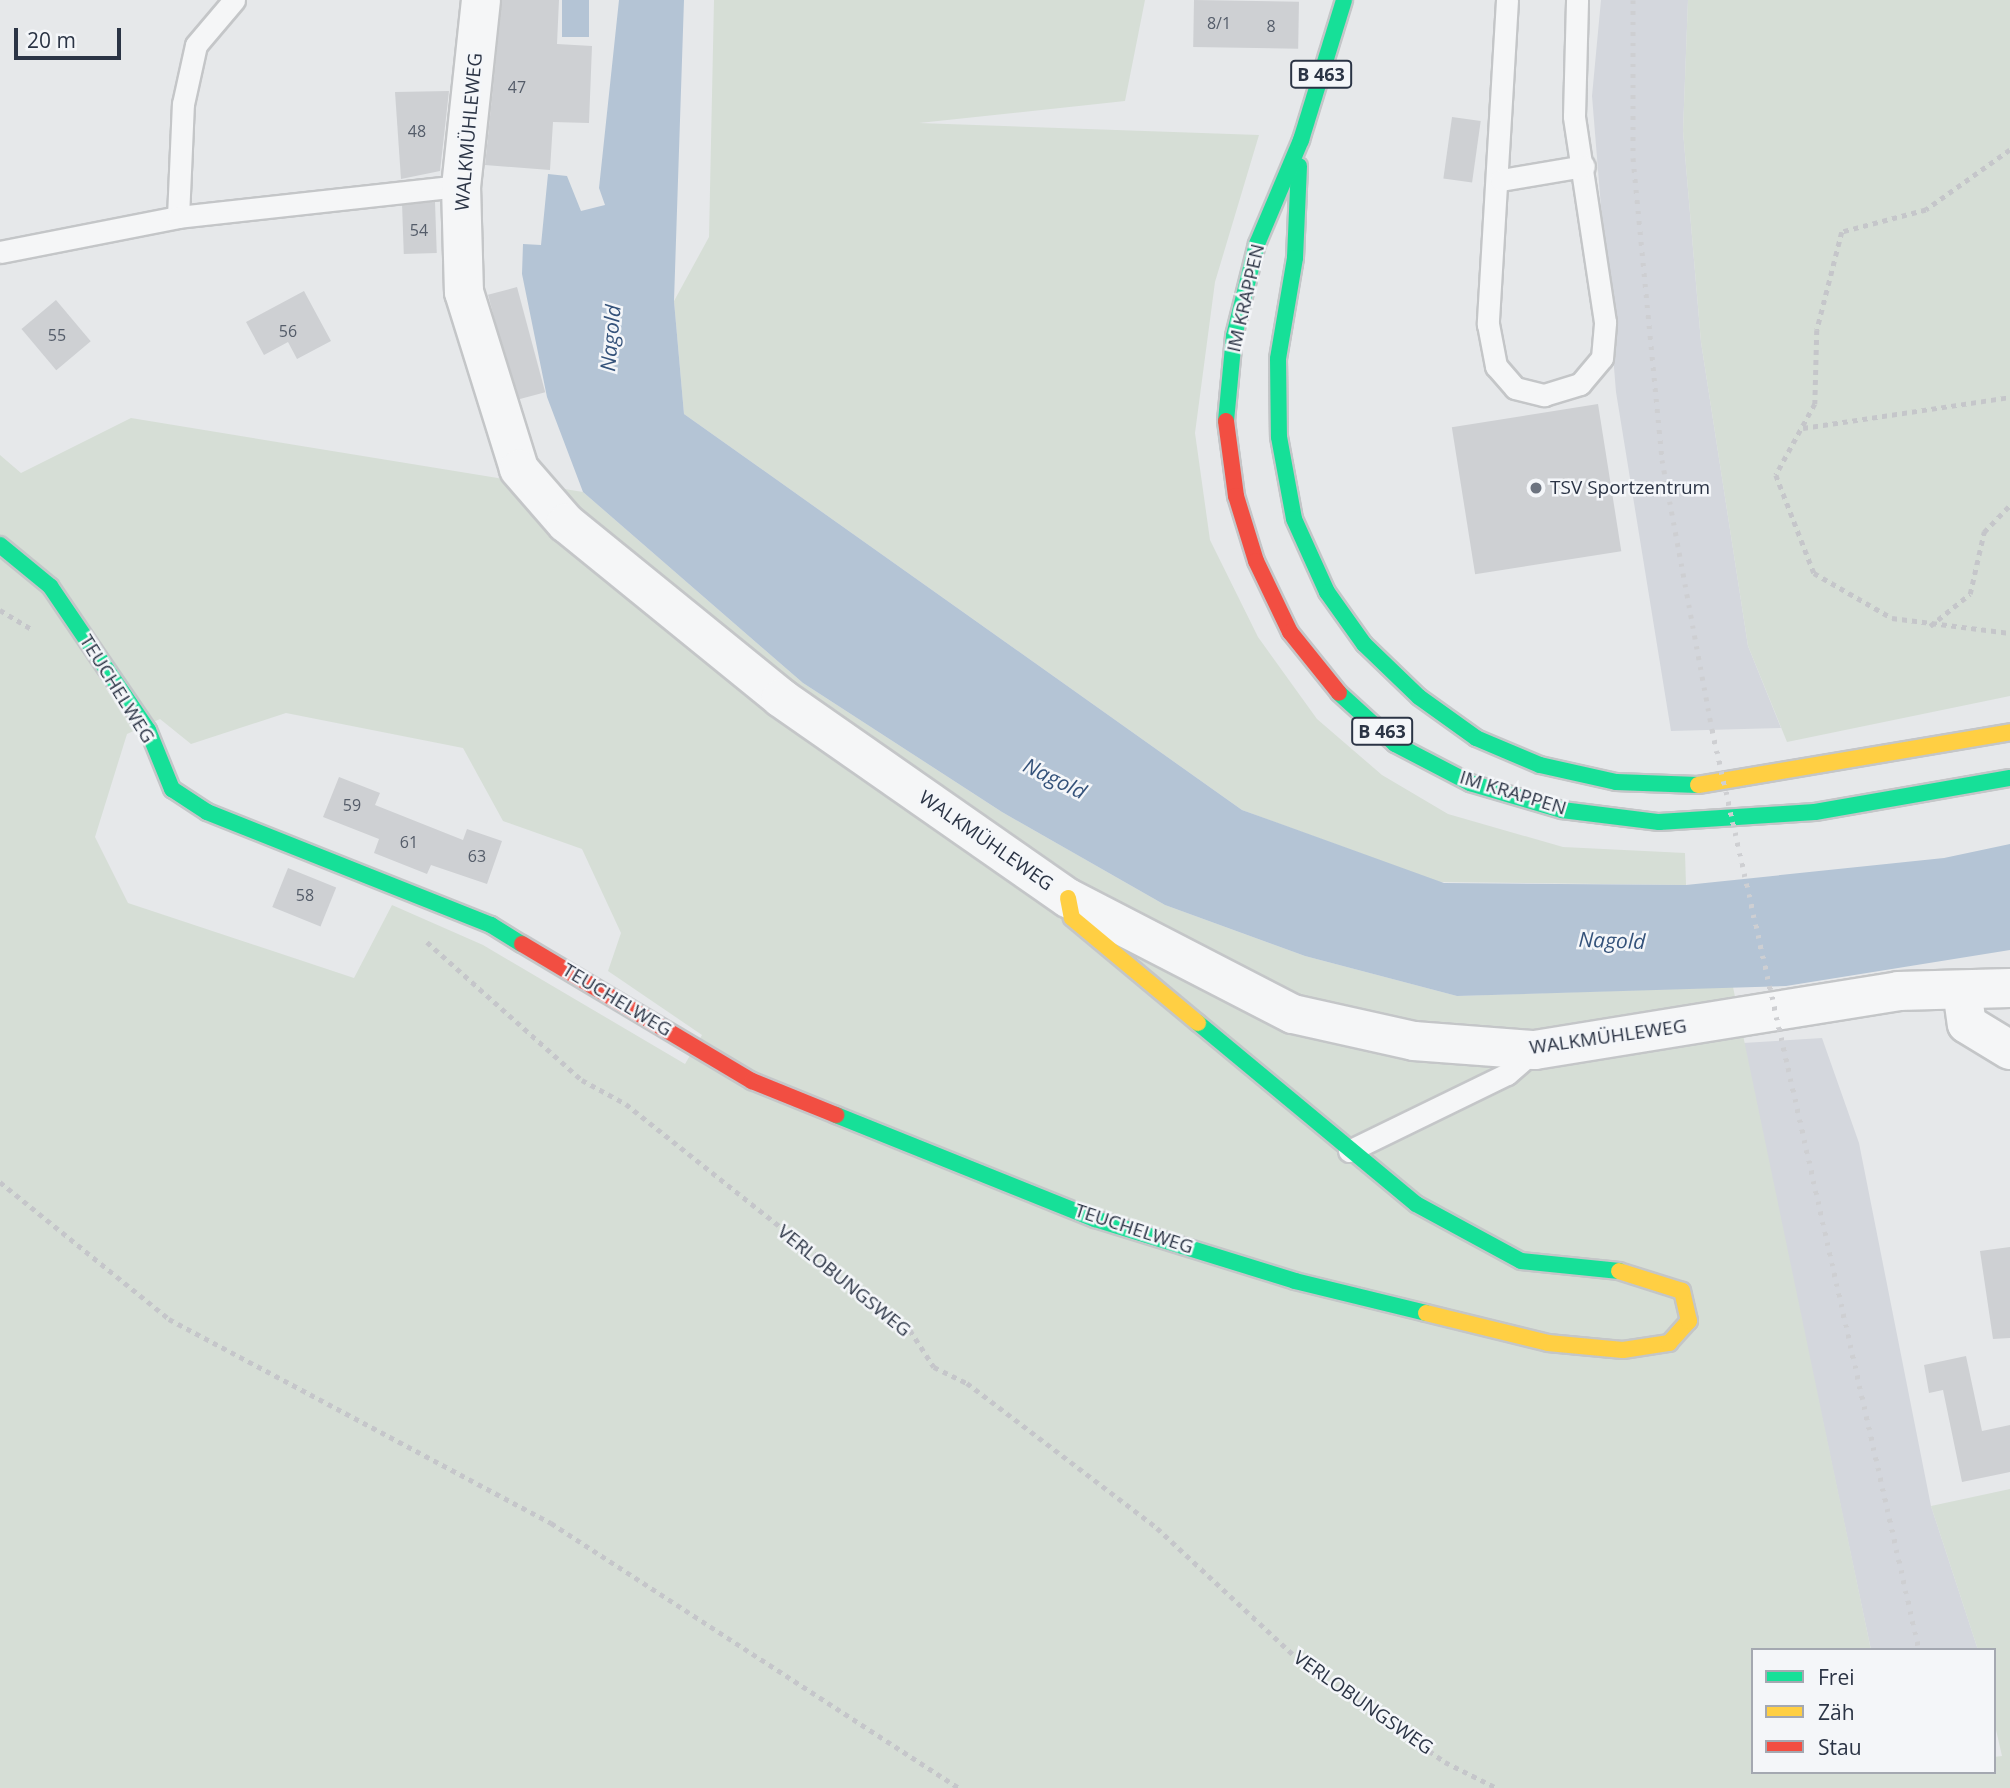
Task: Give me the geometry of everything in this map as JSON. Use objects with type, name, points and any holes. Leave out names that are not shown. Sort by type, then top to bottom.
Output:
[{"type":"street","name":"WALKMÜHLEWEG","points":[[481,0],[461,186],[464,292],[519,469],[566,523],[781,698],[1068,898],[1293,1014],[1414,1041],[1535,1051],[1898,991],[2010,988]]},
{"type":"street","name":"IM KRAPPEN","points":[[1344,0],[1301,140],[1257,244],[1234,336],[1226,425],[1236,496],[1256,561],[1290,632],[1333,687],[1395,744],[1470,783],[1562,810],[1659,822],[1815,812],[2010,778]]},
{"type":"street","name":"IM KRAPPEN","points":[[1301,140],[1295,258],[1278,359],[1279,437],[1294,519],[1326,592],[1364,644],[1419,697],[1476,738],[1540,765],[1616,782],[1700,785],[1750,779],[2010,732]]},
{"type":"street","name":"TEUCHELWEG","points":[[0,545],[50,586],[148,730],[172,789],[207,812],[491,925],[752,1081],[1095,1219],[1295,1281],[1548,1343],[1623,1350],[1669,1343],[1689,1321],[1682,1291],[1610,1268],[1521,1261],[1416,1204],[1349,1152],[1072,918],[1068,898]]},
{"type":"street","points":[[1962,990],[1967,1024],[2010,1050]]},
{"type":"lane","points":[[178,217],[184,104],[196,46],[234,0]]},
{"type":"lane","points":[[1507,0],[1501,180],[1488,324],[1496,366],[1515,388],[1544,395],[1580,384],[1602,358],[1605,322],[1584,166],[1574,116],[1577,0]]},
{"type":"lane","points":[[1501,180],[1584,166]]},
{"type":"lane","points":[[0,252],[178,217],[461,186]]},
{"type":"lane","points":[[1349,1152],[1507,1074],[1535,1051]]},
{"type":"path","points":[[2010,150],[1926,210],[1842,232],[1817,330],[1815,404],[1776,475],[1814,573],[1892,618],[1930,626],[2010,633]]},
{"type":"path","points":[[1802,429],[2010,397]]},
{"type":"path","points":[[1930,626],[1970,594],[1984,532],[2010,505]]},
{"type":"path","name":"VERLOBUNGSWEG","points":[[416,933],[582,1080],[626,1104],[910,1330],[934,1367],[967,1383],[1157,1528],[1298,1659],[1445,1762],[1497,1788]]},
{"type":"path","points":[[0,1182],[169,1320],[551,1523],[959,1788]]},
{"type":"shaded area","points":[[714,0],[1145,0],[1125,101],[919,123],[1259,135],[1215,282],[1195,433],[1210,540],[1258,637],[1317,719],[1382,775],[1448,814],[1563,847],[1685,853],[1686,885],[1439,882],[1242,810],[684,414],[674,301],[709,237]]},
{"type":"shaded area","points":[[1601,0],[1688,0],[1683,131],[1701,342],[1748,646],[1781,728],[1671,731],[1616,392],[1592,96]]},
{"type":"shaded area","points":[[1688,0],[2010,0],[2010,696],[1787,742],[1748,646],[1701,342],[1683,131]]},
{"type":"shaded area","points":[[131,418],[583,492],[803,683],[1002,812],[1165,905],[1305,956],[1457,996],[1733,987],[1871,1648],[1751,1648],[1751,1774],[1996,1774],[1996,1757],[2002,1756],[1996,1730],[1996,1648],[1977,1648],[1931,1506],[2010,1489],[2010,1788],[0,1788],[0,455],[21,473]],"holes":[[[286,713],[463,748],[503,821],[582,849],[621,933],[608,971],[702,1035],[685,1064],[483,945],[392,905],[354,978],[128,903],[95,837],[127,734],[160,719],[191,744]]]},
{"type":"shaded area","points":[[1822,1038],[1859,1143],[1931,1506],[1977,1648],[1871,1648],[1743,1043]]},
{"type":"water","points":[[562,0],[589,0],[589,37],[562,37]]},
{"type":"water","name":"Nagold","points":[[619,0],[684,0],[674,301],[684,414],[1242,810],[1444,883],[1686,885],[1944,858],[2010,844],[2010,950],[1786,986],[1457,996],[1305,956],[1165,905],[1002,812],[803,683],[583,492],[547,397],[522,274],[523,244],[541,245],[548,174],[567,176],[581,211],[605,205],[599,188]]},
{"type":"building","points":[[502,0],[559,0],[557,44],[592,46],[589,123],[553,122],[550,170],[485,165]]},
{"type":"building","points":[[1194,0],[1299,2],[1298,49],[1193,47]]},
{"type":"building","points":[[449,91],[440,171],[401,179],[395,92]]},
{"type":"building","points":[[1452,117],[1481,121],[1472,182],[1443,178]]},
{"type":"building","points":[[435,202],[437,253],[404,254],[402,203]]},
{"type":"building","points":[[517,287],[545,392],[516,400],[488,295]]},
{"type":"building","points":[[304,291],[331,341],[297,359],[288,342],[264,355],[246,322]]},
{"type":"building","points":[[56,300],[91,341],[56,370],[22,329]]},
{"type":"building","name":"TSV Sportzentrum","points":[[1598,404],[1621,551],[1475,574],[1452,427]]},
{"type":"building","points":[[339,777],[380,793],[375,805],[463,840],[467,829],[502,841],[487,884],[431,865],[427,874],[374,853],[379,839],[323,817]]},
{"type":"building","points":[[288,868],[336,887],[320,926],[272,907]]},
{"type":"building","points":[[2010,1247],[2010,1338],[1993,1339],[1980,1251]]},
{"type":"building","points":[[1966,1356],[1982,1431],[2010,1425],[2010,1472],[1962,1482],[1943,1390],[1929,1393],[1924,1365]]},
{"type":"railway","points":[[1633,0],[1633,158],[1662,460],[1712,730],[1919,1648]]},
{"type":"traffic: fast","points":[[1226,421],[1234,336],[1257,244],[1301,140],[1344,0]]},
{"type":"traffic: fast","points":[[1299,166],[1295,258],[1278,359],[1279,437],[1294,519],[1327,592],[1364,644],[1419,697],[1476,738],[1540,765],[1616,782],[1698,785]]},
{"type":"traffic: fast","points":[[0,545],[50,586],[148,730],[172,789],[207,812],[491,925],[522,944]]},
{"type":"traffic: fast","points":[[1339,693],[1395,744],[1470,783],[1562,810],[1659,822],[1815,812],[2010,778]]},
{"type":"traffic: fast","points":[[1198,1023],[1416,1204],[1521,1261],[1619,1271]]},
{"type":"traffic: fast","points":[[836,1115],[1095,1219],[1295,1281],[1426,1313]]},
{"type":"traffic: slow","points":[[1698,785],[2010,732]]},
{"type":"traffic: slow","points":[[1068,898],[1072,918],[1198,1023]]},
{"type":"traffic: slow","points":[[1426,1313],[1548,1343],[1623,1350],[1669,1343],[1689,1321],[1682,1291],[1619,1271]]},
{"type":"traffic: jam","points":[[1226,421],[1236,496],[1256,561],[1290,632],[1339,693]]},
{"type":"traffic: jam","points":[[522,944],[752,1081],[836,1115]]},
{"type":"place","name":"TSV Sportzentrum","points":[[1536,488]]}]
